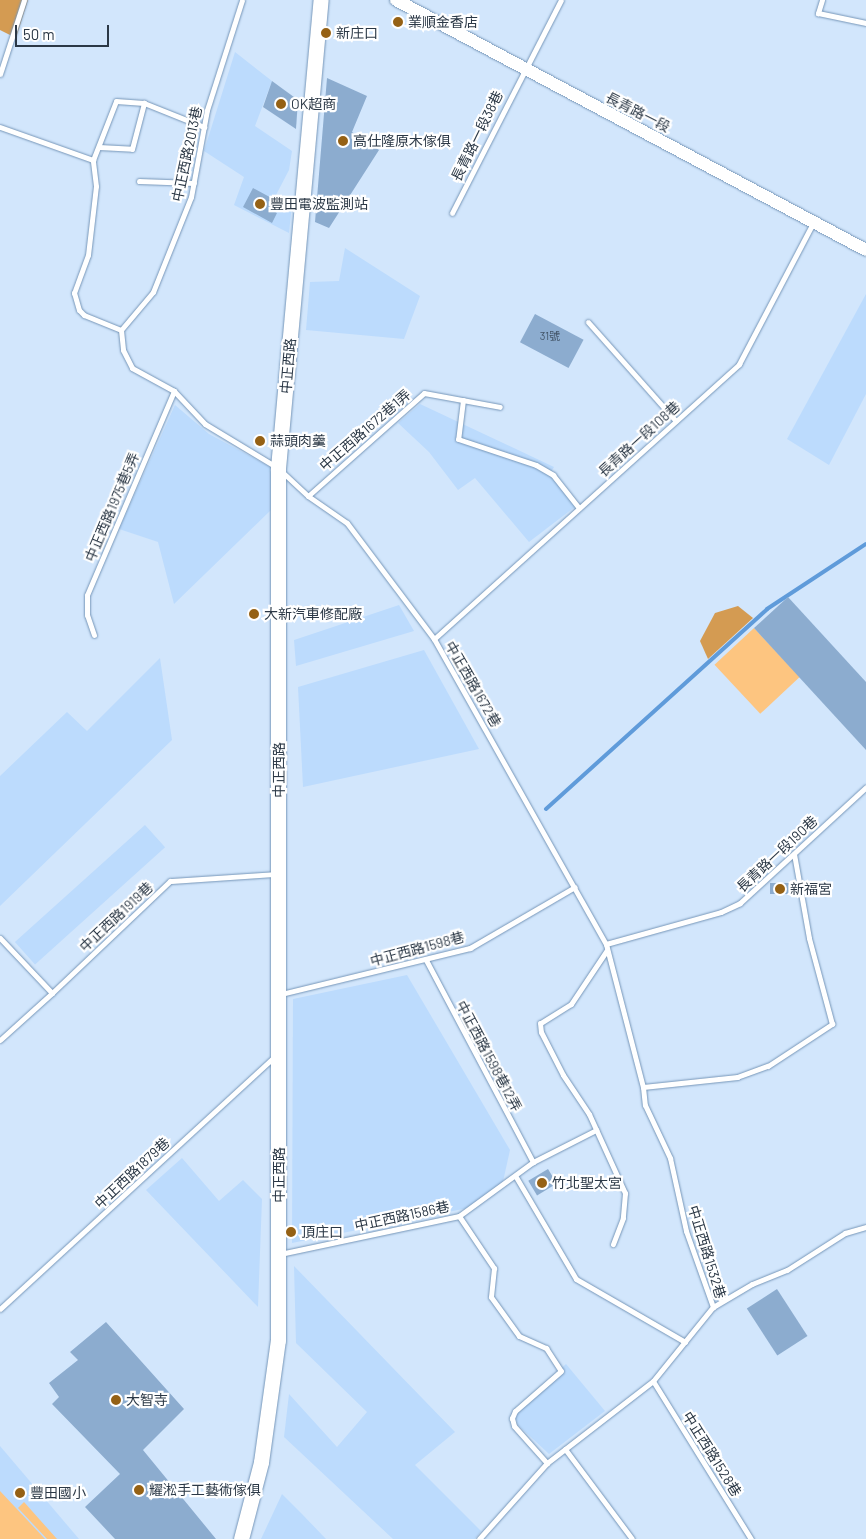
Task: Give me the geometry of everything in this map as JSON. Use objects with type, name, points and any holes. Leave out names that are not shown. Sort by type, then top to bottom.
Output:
[{"type":"main road","name":"中正西路","points":[[242,1539],[261,1462],[277,1350],[280,1254],[278,468],[321,0]]},
{"type":"street","name":"長青路一段","points":[[396,0],[411,4],[524,70],[814,220],[866,250]]},
{"type":"lane","points":[[0,74],[24,0]]},
{"type":"lane","name":"中正西路2013巷","points":[[121,330],[153,292],[194,183],[204,127],[242,0]]},
{"type":"lane","name":"長青路一段38巷","points":[[452,213],[561,0]]},
{"type":"lane","points":[[822,0],[818,13],[866,23]]},
{"type":"lane","points":[[121,330],[84,315],[79,310],[74,293],[88,254],[96,186],[93,160],[116,101],[144,103],[204,127]]},
{"type":"lane","points":[[99,147],[132,149],[144,103]]},
{"type":"lane","points":[[0,126],[93,160]]},
{"type":"lane","points":[[139,181],[194,183]]},
{"type":"lane","name":"長青路一段108巷","points":[[434,639],[739,364],[748,351],[814,220]]},
{"type":"lane","points":[[588,322],[676,421]]},
{"type":"lane","name":"中正西路1672巷","points":[[121,330],[123,350],[132,368],[174,391],[205,424],[278,468],[308,496],[347,523],[434,639],[575,887],[606,947]]},
{"type":"lane","name":"中正西路1975巷5弄","points":[[94,635],[88,616],[87,596],[174,391]]},
{"type":"lane","name":"中正西路1672巷1弄","points":[[308,496],[424,393],[500,407]]},
{"type":"lane","points":[[462,400],[458,439],[536,465],[552,475],[579,508]]},
{"type":"lane","name":"長青路一段190巷","points":[[606,947],[721,912],[740,904],[866,787]]},
{"type":"lane","points":[[643,1087],[737,1077],[768,1066],[832,1024],[809,938],[794,854]]},
{"type":"lane","name":"中正西路1919巷","points":[[0,1040],[170,881],[280,874]]},
{"type":"lane","name":"中正西路1598巷","points":[[280,994],[470,948],[575,887]]},
{"type":"lane","points":[[0,938],[52,993]]},
{"type":"lane","points":[[606,947],[571,1004],[540,1023],[563,1075],[596,1130],[625,1193],[624,1218],[613,1244]]},
{"type":"lane","name":"中正西路1532巷","points":[[479,1539],[547,1463],[653,1381],[713,1307],[686,1231],[670,1158],[651,1122],[606,947]]},
{"type":"lane","name":"中正西路1598巷12弄","points":[[426,960],[533,1162]]},
{"type":"lane","name":"中正西路1879巷","points":[[0,1309],[278,1054]]},
{"type":"lane","name":"中正西路1586巷","points":[[280,1254],[459,1216],[516,1177],[533,1162],[596,1130]]},
{"type":"lane","points":[[516,1177],[576,1279],[685,1342]]},
{"type":"lane","points":[[459,1216],[494,1268],[491,1297],[520,1336],[546,1348],[561,1371],[515,1411],[512,1418],[514,1426],[547,1463]]},
{"type":"lane","points":[[713,1307],[752,1284],[786,1270],[845,1233],[866,1227]]},
{"type":"lane","name":"中正西路1528巷","points":[[653,1381],[751,1539]]},
{"type":"lane","points":[[565,1449],[632,1539]]},
{"type":"shaded area","points":[[0,0],[28,0],[16,38],[0,30]]},
{"type":"shaded area","points":[[235,52],[272,81],[255,126],[292,151],[289,170],[276,195],[292,204],[289,233],[234,205],[244,177],[204,151]]},
{"type":"shaded area","points":[[345,248],[420,296],[404,339],[306,330],[310,282],[339,281]]},
{"type":"shaded area","points":[[866,294],[866,394],[829,465],[787,439]]},
{"type":"shaded area","points":[[420,404],[554,467],[549,475],[576,506],[529,542],[475,478],[458,490],[429,452],[398,423]]},
{"type":"shaded area","points":[[175,405],[209,434],[272,468],[272,509],[174,604],[158,542],[119,529]]},
{"type":"shaded area","points":[[399,605],[414,631],[296,666],[294,640]]},
{"type":"shaded area","points":[[738,606],[753,618],[708,659],[700,641],[715,613]]},
{"type":"shaded area","points":[[754,628],[800,677],[760,714],[715,665]]},
{"type":"shaded area","points":[[424,650],[479,749],[303,787],[298,687]]},
{"type":"shaded area","points":[[160,658],[172,740],[0,906],[0,776],[67,712],[87,731]]},
{"type":"shaded area","points":[[145,825],[165,847],[35,964],[15,942]]},
{"type":"shaded area","points":[[407,975],[510,1150],[502,1186],[478,1206],[292,1243],[293,999]]},
{"type":"shaded area","points":[[182,1158],[219,1201],[243,1180],[262,1199],[258,1307],[146,1190]]},
{"type":"shaded area","points":[[294,1266],[455,1432],[415,1465],[481,1531],[475,1539],[393,1539],[284,1437],[289,1394],[337,1447],[367,1412],[296,1343]]},
{"type":"shaded area","points":[[566,1364],[605,1411],[549,1454],[518,1425],[514,1412]]},
{"type":"shaded area","name":"豐田國小","points":[[0,1446],[79,1539],[0,1539]]},
{"type":"shaded area","points":[[0,1491],[45,1539],[0,1539]]},
{"type":"shaded area","points":[[282,1494],[301,1513],[326,1539],[261,1539]]},
{"type":"shaded area","points":[[24,1502],[57,1539],[47,1539],[18,1508]]},
{"type":"building","name":"高仕隆原木傢俱","points":[[327,78],[367,96],[352,132],[379,150],[329,228],[315,222]]},
{"type":"building","name":"OK超商","points":[[272,81],[298,100],[296,129],[263,107]]},
{"type":"building","name":"豐田電波監測站","points":[[253,188],[277,201],[272,210],[277,213],[272,223],[243,207]]},
{"type":"building","points":[[535,314],[584,340],[569,368],[520,342]]},
{"type":"building","points":[[788,597],[866,682],[866,750],[754,628]]},
{"type":"building","name":"新福宮","points":[[770,883],[790,883],[790,894],[770,894]]},
{"type":"building","name":"竹北聖太宮","points":[[548,1169],[557,1184],[537,1195],[528,1181]]},
{"type":"building","points":[[777,1289],[807,1336],[777,1356],[747,1309]]},
{"type":"building","name":"大智寺","points":[[106,1322],[184,1409],[143,1450],[216,1539],[115,1539],[85,1507],[120,1474],[52,1404],[59,1397],[49,1383],[78,1360],[70,1352]]},
{"type":"waterway","points":[[546,809],[767,609],[866,544]]},
{"type":"place","name":"業順金香店","points":[[398,22]]},
{"type":"place","name":"新庄口","points":[[326,33]]},
{"type":"place","name":"OK超商","points":[[281,104]]},
{"type":"place","name":"高仕隆原木傢俱","points":[[343,141]]},
{"type":"place","name":"豐田電波監測站","points":[[260,204]]},
{"type":"place","name":"蒜頭肉羹","points":[[260,441]]},
{"type":"place","name":"大新汽車修配廠","points":[[254,614]]},
{"type":"place","name":"新福宮","points":[[780,889]]},
{"type":"place","name":"竹北聖太宮","points":[[542,1183]]},
{"type":"place","name":"頂庄口","points":[[291,1232]]},
{"type":"place","name":"大智寺","points":[[116,1400]]},
{"type":"place","name":"耀淞手工藝術傢俱","points":[[139,1490]]},
{"type":"place","name":"豐田國小","points":[[20,1493]]}]
